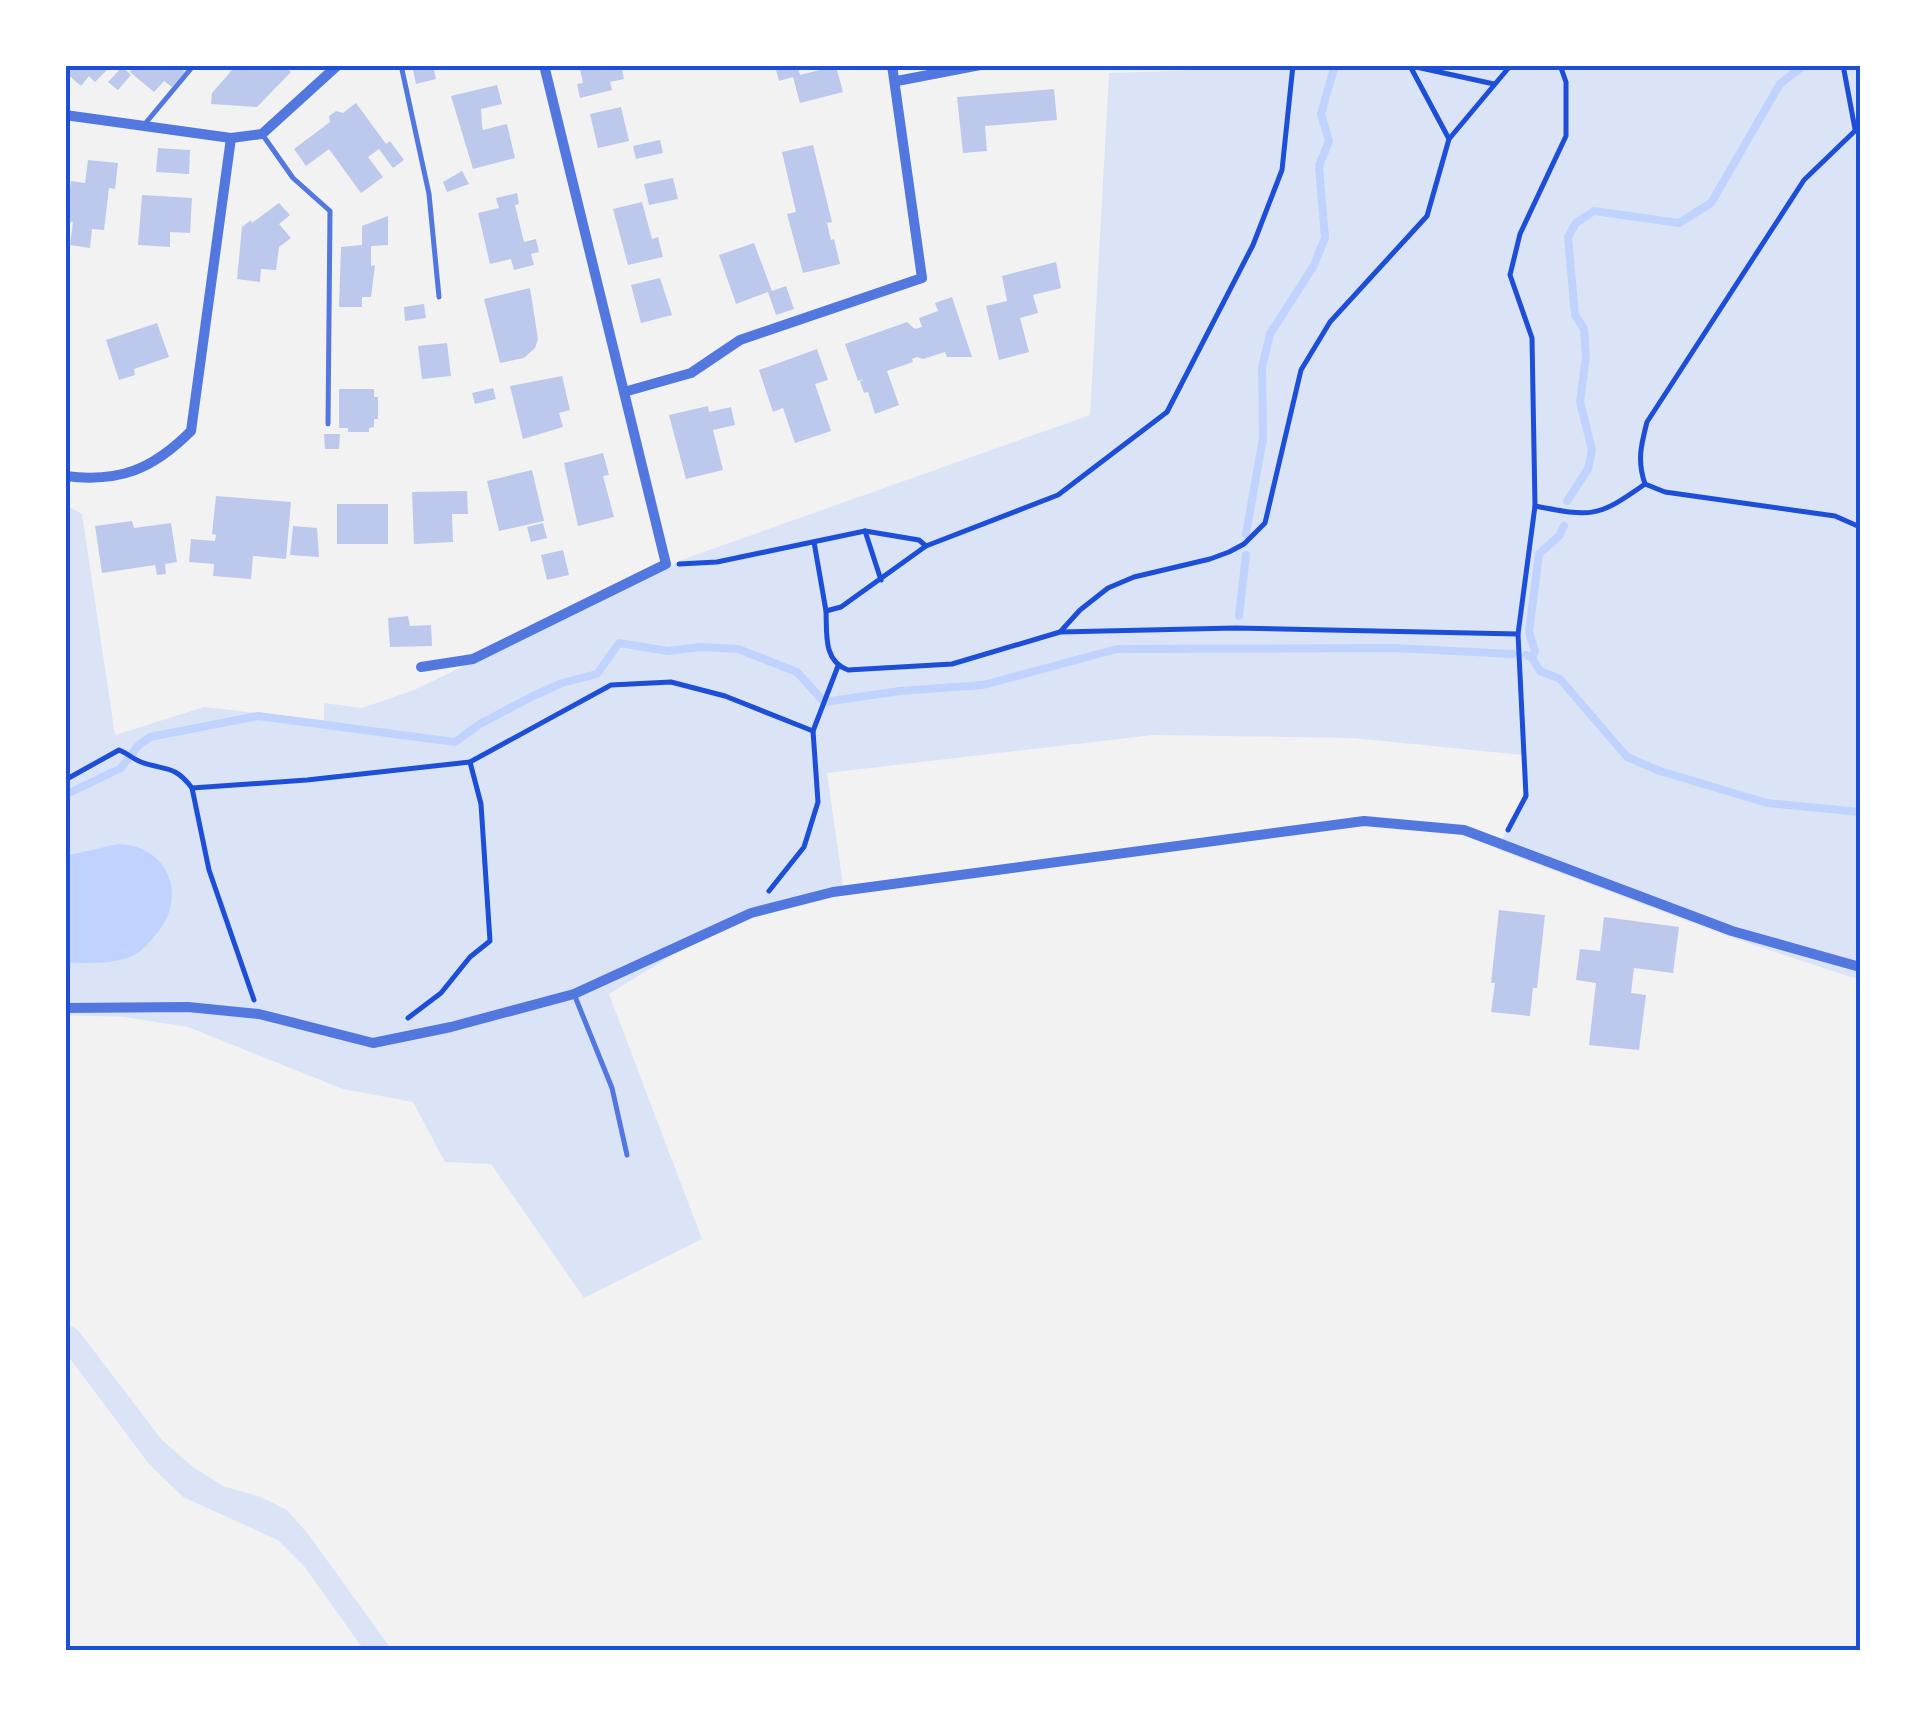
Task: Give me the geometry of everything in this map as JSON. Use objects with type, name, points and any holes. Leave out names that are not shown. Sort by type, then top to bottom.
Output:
[{"type":"street","points":[[65,115],[232,138],[262,134],[338,65]]},
{"type":"street","points":[[420,666],[472,659],[666,564],[544,65]]},
{"type":"street","points":[[624,392],[691,372],[740,340],[922,278],[892,65]]},
{"type":"street","points":[[897,82],[980,65]]},
{"type":"street","points":[[65,476],[128,473],[146,468],[164,458],[190,431],[232,138]]},
{"type":"street","points":[[65,1008],[188,1006],[259,1014],[373,1043],[452,1027],[574,994],[751,913],[833,892],[1364,821],[1464,830],[1732,930],[1860,968]]},
{"type":"lane","points":[[144,124],[194,65]]},
{"type":"lane","points":[[400,65],[429,194],[438,296]]},
{"type":"lane","points":[[262,134],[293,178],[330,211],[328,424]]},
{"type":"lane","points":[[574,994],[612,1088],[627,1155]]},
{"type":"path","points":[[826,611],[841,607],[926,546],[1058,495],[1167,412],[1253,245],[1282,170],[1293,65]]},
{"type":"path","points":[[1060,632],[1108,588],[1134,577],[1210,559],[1244,544],[1265,523],[1301,370],[1330,322],[1428,216],[1449,138],[1511,65]]},
{"type":"path","points":[[1502,842],[1526,796],[1518,634],[1535,506],[1532,338],[1510,275],[1520,234],[1566,136],[1566,82],[1560,65]]},
{"type":"path","points":[[1842,65],[1858,128],[1804,180],[1647,422],[1640,468],[1645,484],[1664,492],[1835,516],[1860,528]]},
{"type":"path","points":[[1409,66],[1494,84]]},
{"type":"path","points":[[1409,66],[1449,138]]},
{"type":"path","points":[[1535,506],[1598,513],[1612,508],[1645,484]]},
{"type":"path","points":[[666,564],[717,562],[866,531],[919,540],[926,546]]},
{"type":"path","points":[[866,531],[881,580]]},
{"type":"path","points":[[814,542],[828,649],[838,666],[848,670],[952,664],[1060,632],[1235,628],[1518,634]]},
{"type":"path","points":[[751,913],[804,848],[818,802],[813,731],[838,666]]},
{"type":"path","points":[[192,788],[470,762],[612,685],[671,682],[725,696],[813,731]]},
{"type":"path","points":[[65,780],[114,751],[166,766],[182,775],[192,788],[209,870],[259,1014]]},
{"type":"path","points":[[400,1023],[440,993],[470,957],[490,941],[481,804],[470,762]]},
{"type":"shaded area","points":[[1263,65],[1860,65],[1860,980],[1730,937],[1497,849],[1524,795],[1522,755],[1353,738],[1154,735],[827,773],[843,885],[718,927],[609,994],[702,1239],[584,1298],[491,1164],[445,1162],[413,1102],[343,1089],[188,1027],[124,1017],[65,1015],[65,504],[82,514],[115,735],[204,707],[324,720],[324,703],[362,708],[414,690],[684,559],[1090,415],[1109,73]]},
{"type":"shaded area","points":[[65,1322],[78,1330],[162,1440],[193,1467],[223,1486],[261,1497],[287,1510],[392,1650],[364,1650],[304,1566],[278,1540],[183,1497],[149,1464],[65,1352]]},
{"type":"water","points":[[118,844],[151,854],[162,865],[172,893],[164,923],[143,949],[128,958],[67,963],[65,856]]},
{"type":"building","points":[[65,65],[112,65],[95,82],[89,76],[81,86],[65,72]]},
{"type":"building","points":[[136,65],[177,65],[185,72],[172,87],[164,81],[154,92],[130,72]]},
{"type":"building","points":[[248,65],[284,65],[291,72],[257,107],[211,104],[212,93],[232,70]]},
{"type":"building","points":[[412,65],[433,65],[436,79],[416,84]]},
{"type":"building","points":[[579,65],[621,65],[624,79],[610,82],[612,90],[580,98],[577,84],[583,83]]},
{"type":"building","points":[[797,65],[800,75],[836,66],[843,92],[800,103],[793,77],[779,81],[776,70]]},
{"type":"building","points":[[122,67],[131,75],[118,90],[108,82]]},
{"type":"building","points":[[497,85],[502,104],[481,109],[482,126],[483,130],[507,124],[515,158],[473,169],[451,96]]},
{"type":"building","points":[[1054,89],[1057,120],[985,126],[987,151],[963,153],[957,97]]},
{"type":"building","points":[[356,103],[386,144],[390,141],[404,160],[393,168],[379,149],[368,157],[383,177],[361,193],[329,149],[306,166],[294,149],[330,122],[329,116],[336,111],[343,113]]},
{"type":"building","points":[[621,107],[629,141],[598,148],[590,114]]},
{"type":"building","points":[[660,140],[663,153],[636,159],[633,146]]},
{"type":"building","points":[[813,145],[832,222],[827,223],[840,264],[803,273],[787,214],[796,212],[782,152]]},
{"type":"building","points":[[158,148],[190,150],[189,174],[156,172]]},
{"type":"building","points":[[88,160],[118,163],[115,189],[109,188],[104,230],[92,229],[90,248],[70,245],[73,222],[68,221],[69,212],[65,211],[65,190],[70,190],[71,181],[85,183]]},
{"type":"building","points":[[462,171],[469,184],[447,192],[443,182]]},
{"type":"building","points":[[673,178],[678,199],[649,205],[644,184]]},
{"type":"building","points":[[517,193],[519,204],[515,205],[524,242],[536,239],[539,252],[531,254],[534,265],[514,270],[511,259],[490,264],[478,213],[499,208],[496,198]]},
{"type":"building","points":[[142,195],[192,198],[190,233],[170,232],[170,247],[138,245]]},
{"type":"building","points":[[642,202],[652,239],[658,237],[663,257],[628,265],[613,209]]},
{"type":"building","points":[[279,203],[290,215],[279,224],[291,238],[279,247],[276,270],[261,269],[260,282],[237,279],[242,227]]},
{"type":"building","points":[[388,216],[388,245],[371,246],[371,266],[375,265],[371,297],[362,297],[362,307],[339,307],[341,247],[362,245],[362,226]]},
{"type":"building","points":[[754,243],[772,291],[786,286],[794,309],[776,315],[768,292],[736,304],[719,255]]},
{"type":"building","points":[[1056,262],[1061,288],[1033,295],[1038,313],[1020,318],[1029,352],[999,360],[986,306],[1007,301],[1002,276]]},
{"type":"building","points":[[660,278],[672,315],[641,323],[631,285]]},
{"type":"building","points":[[530,288],[538,339],[535,348],[524,358],[500,363],[484,299]]},
{"type":"building","points":[[952,297],[972,357],[947,357],[945,352],[923,359],[917,357],[887,371],[899,405],[875,414],[845,344],[907,322],[915,329],[922,327],[919,318],[938,311],[935,303]]},
{"type":"building","points":[[424,304],[426,318],[405,321],[404,307]]},
{"type":"building","points":[[157,323],[169,357],[134,369],[135,375],[119,380],[106,340]]},
{"type":"building","points":[[447,343],[451,376],[422,379],[418,346]]},
{"type":"building","points":[[817,349],[828,380],[815,384],[831,431],[795,443],[783,408],[773,412],[759,370]]},
{"type":"building","points":[[562,376],[570,410],[559,413],[563,427],[523,439],[510,386]]},
{"type":"building","points":[[493,388],[496,399],[475,404],[472,393]]},
{"type":"building","points":[[339,389],[374,389],[378,419],[374,419],[369,432],[339,428]]},
{"type":"building","points":[[708,406],[709,412],[731,407],[735,425],[713,430],[723,470],[686,479],[669,415]]},
{"type":"building","points":[[324,434],[340,434],[339,449],[325,449]]},
{"type":"building","points":[[603,453],[609,475],[603,476],[614,517],[578,526],[564,463]]},
{"type":"building","points":[[532,470],[544,521],[499,531],[487,481]]},
{"type":"building","points":[[467,491],[468,514],[452,514],[453,542],[414,544],[412,492]]},
{"type":"building","points":[[216,496],[291,502],[286,559],[253,556],[251,579],[213,576],[214,564],[189,562],[191,539],[215,541],[216,535],[212,534]]},
{"type":"building","points":[[337,504],[388,504],[388,544],[337,544]]},
{"type":"building","points":[[132,521],[134,528],[171,523],[177,562],[165,564],[166,574],[157,575],[155,565],[102,573],[95,526]]},
{"type":"building","points":[[543,523],[547,538],[531,542],[527,527]]},
{"type":"building","points":[[293,526],[317,528],[319,557],[290,555]]},
{"type":"building","points":[[563,550],[569,575],[547,580],[541,555]]},
{"type":"building","points":[[408,616],[410,626],[431,625],[432,646],[390,647],[388,618]]},
{"type":"building","points":[[1499,910],[1545,915],[1530,1016],[1491,1012]]},
{"type":"building","points":[[1604,917],[1679,927],[1673,973],[1634,968],[1631,993],[1646,995],[1639,1050],[1589,1045],[1596,983],[1576,980],[1580,949],[1600,951]]},
{"type":"waterway","points":[[1246,534],[1263,438],[1262,367],[1270,334],[1313,267],[1325,238],[1319,166],[1329,141],[1321,114],[1335,65]]},
{"type":"waterway","points":[[1567,501],[1588,469],[1592,450],[1580,402],[1586,356],[1584,329],[1575,315],[1568,237],[1576,223],[1594,211],[1679,223],[1711,203],[1780,84],[1804,65]]},
{"type":"waterway","points":[[1532,658],[1535,651],[1529,632],[1539,554],[1564,526]]},
{"type":"waterway","points":[[1239,616],[1246,555]]},
{"type":"waterway","points":[[65,795],[121,768],[150,737],[258,716],[455,742],[531,697],[562,683],[597,674],[619,643],[668,651],[701,647],[738,649],[797,672],[824,702],[983,685],[1117,649],[1394,648],[1513,654]]},
{"type":"waterway","points":[[1526,655],[1540,671],[1560,679],[1627,757],[1767,803],[1860,812]]}]
